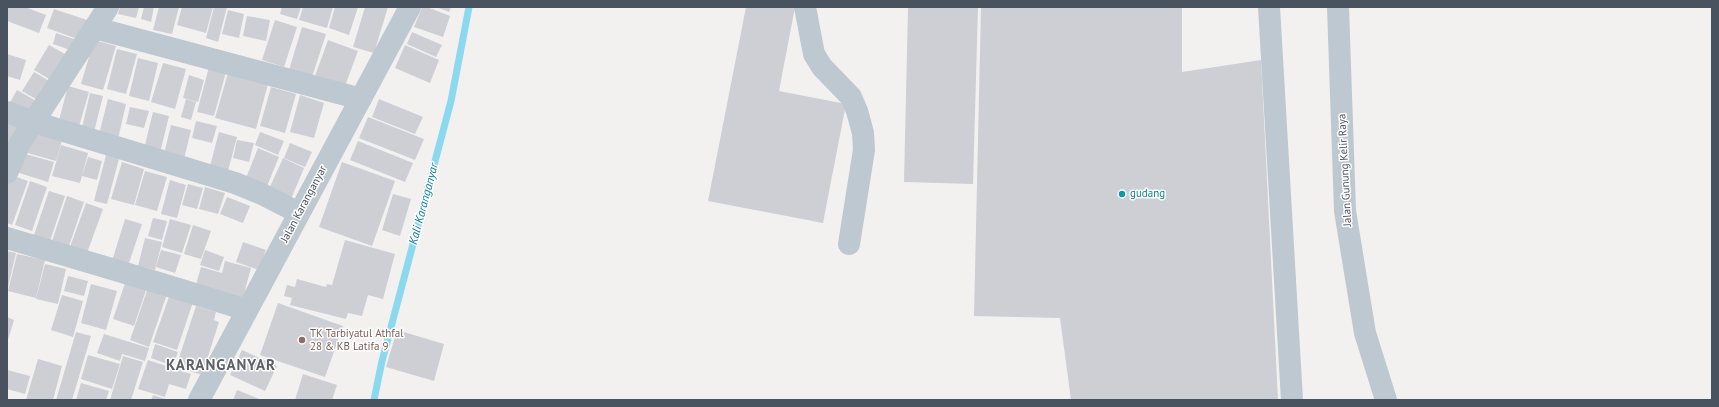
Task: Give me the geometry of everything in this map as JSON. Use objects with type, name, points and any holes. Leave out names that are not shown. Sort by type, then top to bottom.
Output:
[{"type":"street","points":[[7,173],[20,143],[108,7]]},
{"type":"street","name":"Jalan Karanganyar","points":[[199,400],[410,7]]},
{"type":"street","points":[[805,7],[814,54],[822,67],[851,97],[857,111],[863,133],[864,150],[849,244]]},
{"type":"street","points":[[1269,7],[1292,400]]},
{"type":"street","name":"Jalan Gunung Kelir Raya","points":[[1338,7],[1345,211],[1365,333],[1386,400]]},
{"type":"street","points":[[95,28],[361,98]]},
{"type":"street","points":[[7,112],[34,122],[235,183],[262,194],[299,213]]},
{"type":"street","points":[[7,238],[247,310]]},
{"type":"building","points":[[7,7],[25,7],[46,15],[39,33],[7,21]]},
{"type":"building","points":[[120,7],[139,7],[136,18],[118,14]]},
{"type":"building","points":[[144,7],[154,7],[151,22],[141,19]]},
{"type":"building","points":[[159,7],[179,7],[172,34],[153,30]]},
{"type":"building","points":[[182,7],[213,7],[206,33],[177,25]]},
{"type":"building","points":[[214,7],[227,7],[218,42],[206,38]]},
{"type":"building","points":[[282,7],[301,7],[297,19],[280,14]]},
{"type":"building","points":[[303,7],[333,7],[327,28],[299,20]]},
{"type":"building","points":[[335,7],[358,7],[349,35],[329,28]]},
{"type":"building","points":[[365,7],[388,7],[374,53],[353,47]]},
{"type":"building","points":[[422,7],[427,7],[450,16],[443,37],[414,27]]},
{"type":"building","points":[[436,7],[451,7],[449,12]]},
{"type":"building","points":[[746,7],[795,7],[779,91],[846,104],[823,223],[708,201]]},
{"type":"building","points":[[908,7],[978,7],[973,184],[904,182]]},
{"type":"building","name":"gudang","points":[[981,7],[1182,7],[1182,72],[1261,60],[1278,400],[1071,400],[1060,318],[974,316]]},
{"type":"building","points":[[54,9],[90,21],[83,41],[47,28]]},
{"type":"building","points":[[228,10],[244,14],[239,38],[222,34]]},
{"type":"building","points":[[247,16],[270,20],[266,41],[243,36]]},
{"type":"building","points":[[275,20],[297,27],[284,67],[262,60]]},
{"type":"building","points":[[302,27],[326,34],[312,77],[289,70]]},
{"type":"building","points":[[412,32],[442,45],[436,57],[407,44]]},
{"type":"building","points":[[56,33],[80,41],[76,52],[53,44]]},
{"type":"building","points":[[94,40],[116,46],[103,90],[81,84]]},
{"type":"building","points":[[328,40],[358,51],[345,86],[315,76]]},
{"type":"building","points":[[49,45],[72,58],[56,83],[34,70]]},
{"type":"building","points":[[405,45],[439,60],[430,83],[395,68]]},
{"type":"building","points":[[117,49],[137,54],[126,94],[107,89]]},
{"type":"building","points":[[7,54],[26,60],[20,80],[7,76]]},
{"type":"building","points":[[138,58],[158,63],[149,101],[129,96]]},
{"type":"building","points":[[163,63],[186,69],[175,109],[151,102]]},
{"type":"building","points":[[209,67],[226,72],[214,116],[197,112]]},
{"type":"building","points":[[34,72],[51,82],[39,101],[22,91]]},
{"type":"building","points":[[228,73],[268,84],[256,129],[215,118]]},
{"type":"building","points":[[189,75],[204,80],[198,102],[183,98]]},
{"type":"building","points":[[68,86],[89,92],[78,130],[58,124]]},
{"type":"building","points":[[271,87],[296,94],[285,133],[260,126]]},
{"type":"building","points":[[17,90],[38,102],[29,118],[8,106]]},
{"type":"building","points":[[90,93],[103,96],[93,136],[81,132]]},
{"type":"building","points":[[300,95],[324,103],[314,138],[290,132]]},
{"type":"building","points":[[108,99],[126,104],[118,139],[99,134]]},
{"type":"building","points":[[186,99],[196,102],[191,120],[181,117]]},
{"type":"building","points":[[379,99],[423,117],[415,134],[372,117]]},
{"type":"building","points":[[130,107],[149,111],[144,128],[126,124]]},
{"type":"building","points":[[153,112],[169,116],[160,153],[144,149]]},
{"type":"building","points":[[368,117],[424,139],[415,160],[359,138]]},
{"type":"building","points":[[196,121],[217,126],[212,143],[192,138]]},
{"type":"building","points":[[7,123],[19,126],[7,152]]},
{"type":"building","points":[[171,125],[191,130],[184,159],[164,154]]},
{"type":"building","points":[[31,128],[63,137],[56,161],[24,152]]},
{"type":"building","points":[[219,132],[237,137],[228,171],[210,166]]},
{"type":"building","points":[[260,132],[284,141],[278,155],[255,145]]},
{"type":"building","points":[[237,140],[254,143],[249,162],[233,158]]},
{"type":"building","points":[[358,141],[413,163],[405,182],[350,160]]},
{"type":"building","points":[[290,143],[312,152],[305,167],[284,158]]},
{"type":"building","points":[[61,145],[88,153],[80,183],[52,176]]},
{"type":"building","points":[[258,148],[279,157],[265,191],[244,183]]},
{"type":"building","points":[[18,152],[54,162],[48,182],[13,171]]},
{"type":"building","points":[[106,155],[119,159],[107,204],[94,201]]},
{"type":"building","points":[[88,157],[102,161],[97,180],[82,176]]},
{"type":"building","points":[[283,158],[304,168],[291,199],[269,189]]},
{"type":"building","points":[[122,162],[144,169],[134,205],[111,199]]},
{"type":"building","points":[[342,162],[395,181],[372,246],[319,227]]},
{"type":"building","points":[[145,171],[167,177],[157,211],[135,205]]},
{"type":"building","points":[[8,174],[28,181],[12,225],[7,223]]},
{"type":"building","points":[[170,180],[186,185],[177,218],[161,214]]},
{"type":"building","points":[[30,181],[47,187],[32,231],[15,225]]},
{"type":"building","points":[[188,184],[203,188],[197,209],[182,205]]},
{"type":"building","points":[[205,187],[225,193],[218,214],[199,209]]},
{"type":"building","points":[[49,191],[65,196],[50,241],[34,235]]},
{"type":"building","points":[[393,194],[411,199],[400,236],[382,230]]},
{"type":"building","points":[[67,196],[84,202],[69,246],[52,241]]},
{"type":"building","points":[[227,197],[250,206],[243,223],[220,214]]},
{"type":"building","points":[[86,203],[103,209],[87,253],[70,247]]},
{"type":"building","points":[[153,218],[167,221],[162,240],[148,236]]},
{"type":"building","points":[[125,219],[142,224],[128,266],[112,261]]},
{"type":"building","points":[[170,219],[191,225],[182,253],[162,247]]},
{"type":"building","points":[[193,225],[211,231],[201,259],[184,254]]},
{"type":"building","points":[[145,238],[162,242],[155,270],[138,266]]},
{"type":"building","points":[[345,240],[395,254],[383,299],[368,295],[362,316],[348,313],[346,319],[290,305],[292,298],[284,296],[287,285],[295,287],[297,279],[326,287],[327,284],[332,285]]},
{"type":"building","points":[[243,242],[266,250],[259,270],[236,262]]},
{"type":"building","points":[[161,250],[181,255],[175,273],[156,267]]},
{"type":"building","points":[[205,250],[224,257],[219,271],[200,265]]},
{"type":"building","points":[[7,251],[16,253],[8,287],[7,287]]},
{"type":"building","points":[[17,254],[45,260],[36,298],[8,291]]},
{"type":"building","points":[[225,261],[251,268],[242,301],[195,288],[201,267],[222,273]]},
{"type":"building","points":[[45,264],[66,269],[58,304],[36,299]]},
{"type":"building","points":[[68,276],[88,281],[84,296],[64,291]]},
{"type":"building","points":[[125,283],[146,290],[134,326],[113,319]]},
{"type":"building","points":[[91,284],[117,291],[106,330],[81,323]]},
{"type":"building","points":[[149,285],[168,291],[149,347],[130,340]]},
{"type":"building","points":[[170,294],[193,302],[177,350],[153,342]]},
{"type":"building","points":[[62,295],[83,301],[73,337],[51,330]]},
{"type":"building","name":"TK Tarbiyatul Athfal 28 & KB Latifa 9","points":[[278,303],[343,326],[325,377],[260,355]]},
{"type":"building","points":[[196,306],[216,312],[214,320],[219,322],[202,375],[176,367]]},
{"type":"building","points":[[7,317],[14,320],[7,343]]},
{"type":"building","points":[[397,330],[444,344],[434,381],[386,367]]},
{"type":"building","points":[[76,332],[91,336],[72,400],[56,400]]},
{"type":"building","points":[[104,334],[149,348],[145,361],[122,354],[120,361],[97,353]]},
{"type":"building","points":[[155,344],[178,352],[173,366],[151,358]]},
{"type":"building","points":[[242,350],[277,366],[265,391],[230,375]]},
{"type":"building","points":[[88,355],[120,364],[112,389],[81,379]]},
{"type":"building","points":[[123,356],[143,362],[131,400],[110,400]]},
{"type":"building","points":[[38,359],[62,366],[53,400],[26,400]]},
{"type":"building","points":[[148,360],[191,374],[186,389],[169,384],[165,397],[138,389]]},
{"type":"building","points":[[7,370],[30,376],[25,394],[7,389]]},
{"type":"building","points":[[303,374],[337,385],[332,400],[295,400]]},
{"type":"building","points":[[81,383],[109,391],[106,400],[76,400]]},
{"type":"building","points":[[237,390],[262,400],[233,400]]},
{"type":"building","points":[[153,395],[169,400],[151,400]]},
{"type":"waterway","name":"Kali Karanganyar","points":[[374,400],[382,361],[451,101],[469,7]]},
{"type":"place","name":"gudang","points":[[1122,194]]},
{"type":"place","name":"TK Tarbiyatul Athfal 28 & KB Latifa 9","points":[[302,340]]},
{"type":"district","name":"KARANGANYAR","points":[[221,366]]}]
